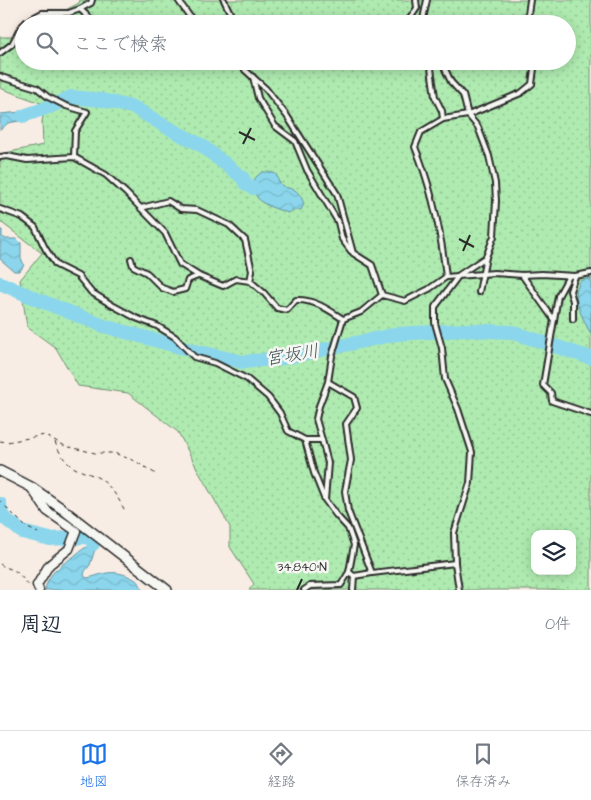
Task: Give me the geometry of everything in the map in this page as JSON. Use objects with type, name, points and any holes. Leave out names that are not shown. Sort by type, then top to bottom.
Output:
[{"type":"street","points":[[0,471],[31,487],[61,508],[167,590]]},
{"type":"street","points":[[31,487],[47,511],[76,531],[69,549],[49,565],[37,585],[39,590]]},
{"type":"lane","points":[[38,15],[42,13],[69,13],[80,10],[92,0]]},
{"type":"lane","points":[[178,0],[189,15]]},
{"type":"lane","points":[[224,0],[231,15]]},
{"type":"lane","points":[[412,15],[417,8],[416,0]]},
{"type":"lane","points":[[424,15],[427,0]]},
{"type":"lane","points":[[528,15],[530,0]]},
{"type":"lane","points":[[80,10],[86,15]]},
{"type":"lane","points":[[0,53],[12,44],[15,38]]},
{"type":"lane","points":[[245,70],[266,89],[287,116],[337,194],[353,253]]},
{"type":"lane","points":[[431,70],[435,97],[442,111],[443,119]]},
{"type":"lane","points":[[445,70],[451,82],[463,95],[468,115],[478,128],[489,156],[495,183],[494,236],[486,257],[480,292]]},
{"type":"lane","points":[[446,277],[444,255],[433,197],[415,147],[421,132],[443,119],[468,115],[521,93],[532,84],[534,70]]},
{"type":"lane","points":[[0,76],[37,88],[48,97],[66,106],[87,112],[75,131],[74,157]]},
{"type":"lane","points":[[253,77],[258,98],[275,126],[294,141],[307,170],[338,222],[342,239],[353,253],[372,265],[382,295]]},
{"type":"lane","points":[[0,157],[7,156],[27,160],[74,157],[106,175],[126,193],[165,233],[180,264],[199,276],[223,286],[236,279],[250,281],[277,308],[287,310],[296,300],[306,299],[344,319]]},
{"type":"lane","points":[[141,208],[168,201],[182,209],[197,210],[229,225],[245,240],[252,271],[250,281]]},
{"type":"lane","points":[[0,209],[22,217],[36,227],[44,248],[56,265],[78,276],[91,292],[136,318],[157,326],[175,336],[194,357],[215,363],[247,378],[268,397],[280,412],[288,431],[305,440],[322,440]]},
{"type":"lane","points":[[459,590],[455,563],[454,533],[470,483],[472,452],[458,409],[445,379],[442,348],[435,323],[435,307],[459,275],[486,257]]},
{"type":"lane","points":[[131,259],[133,266],[148,272],[162,288],[172,292],[185,289],[188,280],[199,276]]},
{"type":"lane","points":[[382,295],[405,301],[429,290],[446,277],[459,275],[494,273],[575,276],[591,273]]},
{"type":"lane","points":[[522,275],[554,320]]},
{"type":"lane","points":[[568,276],[558,296],[543,385],[551,394],[552,401],[591,414]]},
{"type":"lane","points":[[573,319],[573,301],[570,291],[575,276]]},
{"type":"lane","points":[[325,500],[328,463],[316,419],[328,382],[332,356],[344,319],[361,312],[382,295]]},
{"type":"lane","points":[[328,382],[354,397],[357,408],[346,424],[351,460],[345,491],[348,511],[372,573]]},
{"type":"lane","points":[[304,590],[310,586],[341,585],[349,572],[354,545],[348,528],[325,500],[314,473],[305,440]]},
{"type":"lane","points":[[349,572],[354,576],[455,563]]},
{"type":"lane","points":[[353,590],[354,576]]},
{"type":"path","points":[[0,441],[7,442],[45,435],[65,446],[95,453],[114,453],[135,461],[156,474]]},
{"type":"path","points":[[55,441],[59,452],[70,465],[100,478],[109,486],[125,511]]},
{"type":"path","points":[[0,500],[26,527],[38,533]]},
{"type":"path","points":[[0,564],[17,572],[31,586]]},
{"type":"green space","points":[[80,0],[591,0],[591,590],[249,590],[254,584],[230,547],[230,527],[178,432],[128,393],[78,386],[56,348],[27,327],[20,280],[42,253],[0,223],[0,154],[43,145],[42,121],[46,105],[0,88],[0,37],[15,37],[15,70],[576,70],[576,15],[54,15],[79,3]]},
{"type":"water","points":[[21,112],[23,116],[19,121],[8,123],[0,130],[0,114]]},
{"type":"water","points":[[262,172],[276,174],[282,185],[295,190],[304,204],[301,210],[292,210],[288,213],[262,202],[254,192],[253,185],[256,177]]},
{"type":"water","points":[[0,230],[2,230],[2,237],[17,239],[21,243],[21,258],[24,265],[20,271],[14,271],[0,259]]},
{"type":"water","points":[[591,278],[591,334],[580,312],[576,294],[580,281]]},
{"type":"water","points":[[93,544],[96,546],[84,576],[87,578],[107,573],[120,573],[139,582],[142,589],[45,590],[55,570],[83,549]]},
{"type":"waterway","points":[[23,116],[71,97],[102,100],[135,108],[201,145],[253,188]]},
{"type":"waterway","name":"宮坂川","points":[[0,283],[104,326],[243,362],[284,358],[397,334],[464,330],[512,332],[591,358]]},
{"type":"waterway","points":[[0,504],[2,516],[22,532],[50,539],[86,537],[94,539],[93,544]]}]
